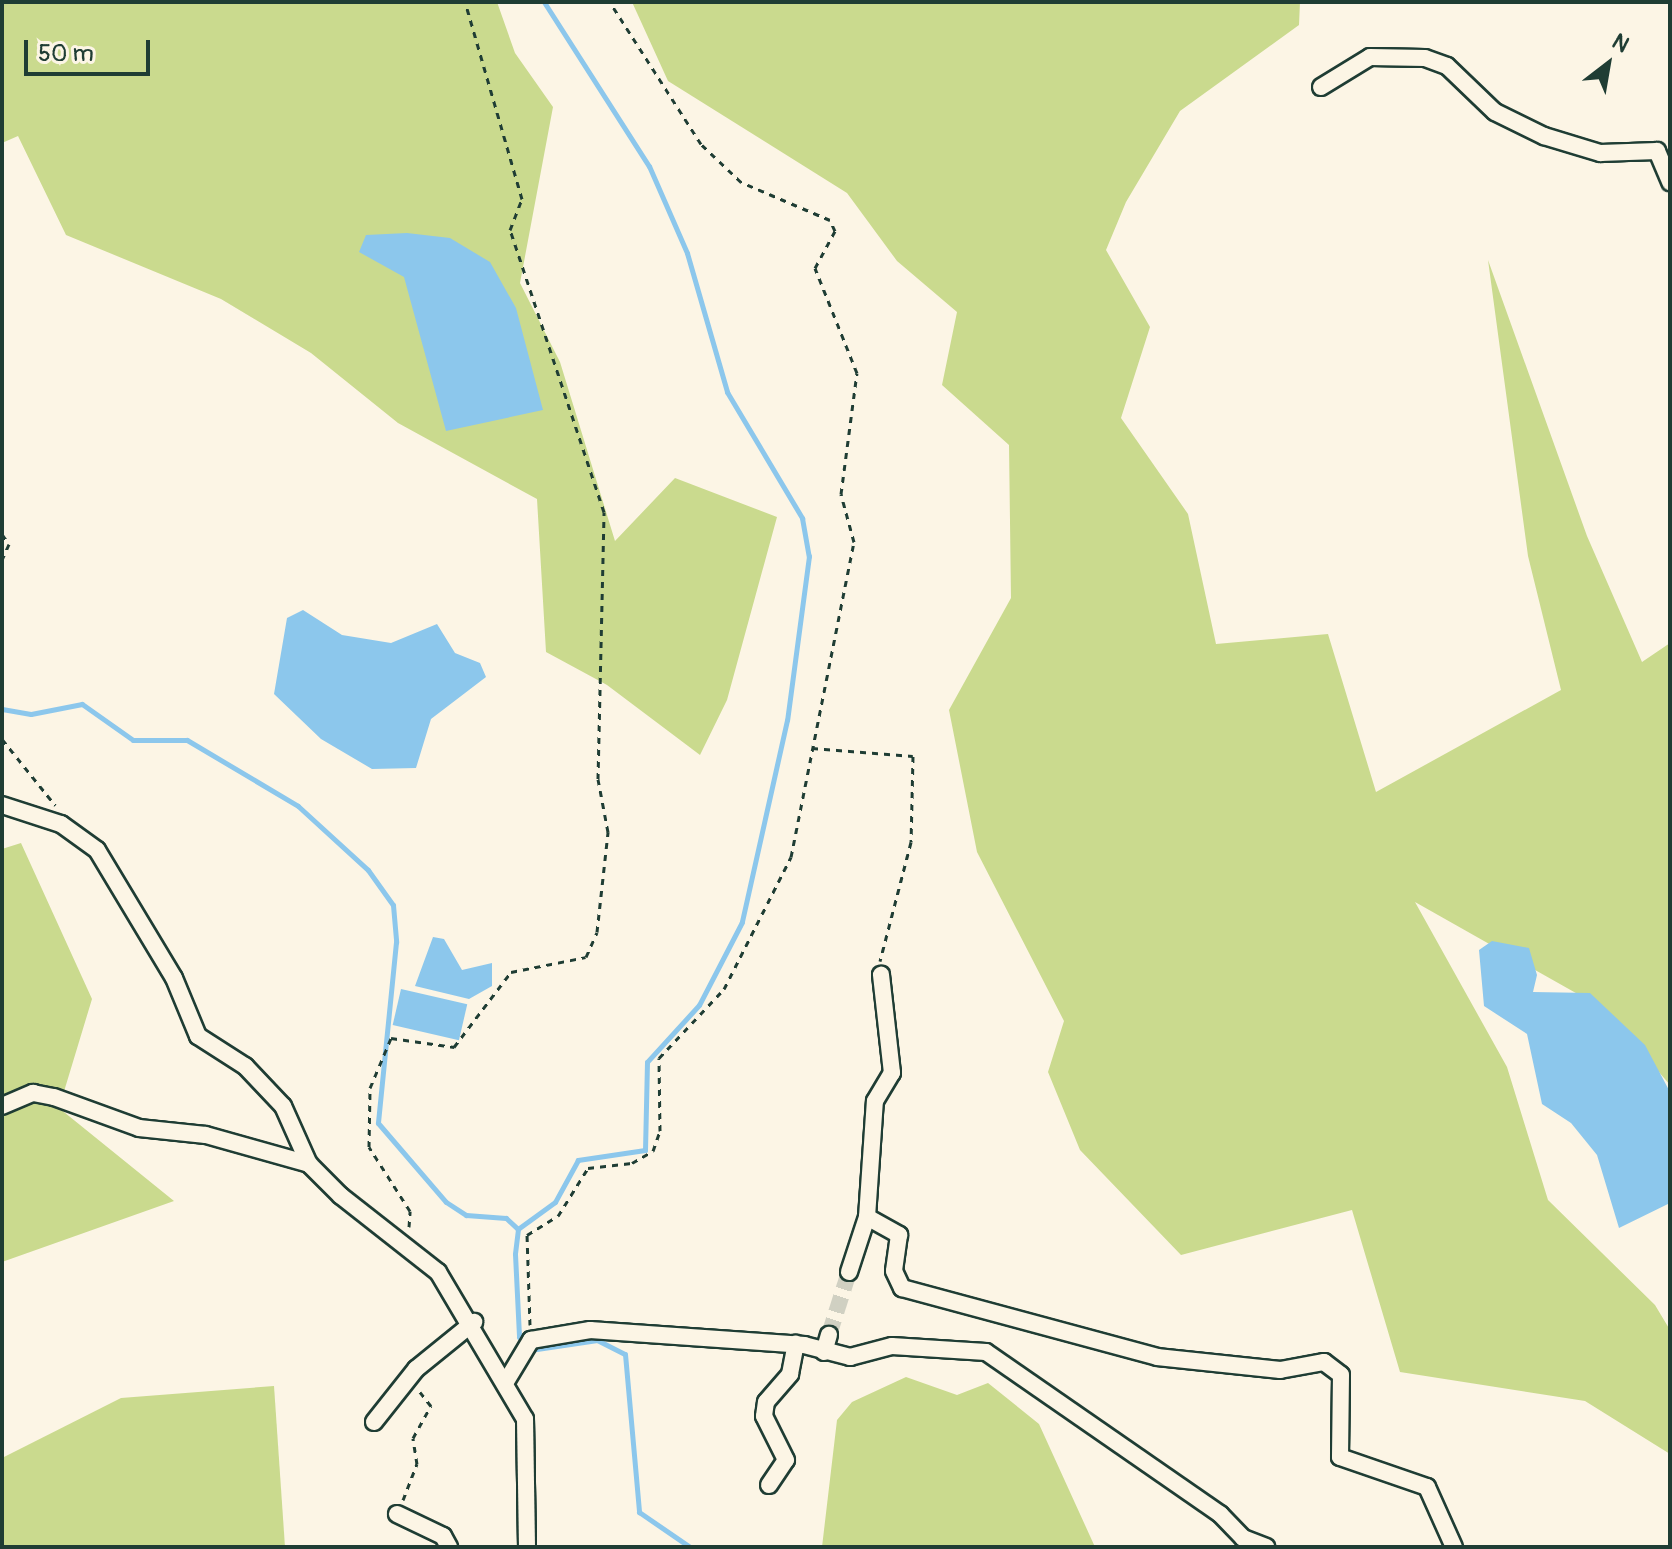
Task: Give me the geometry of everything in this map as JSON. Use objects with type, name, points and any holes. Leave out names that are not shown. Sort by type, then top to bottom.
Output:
[{"type":"street","points":[[1321,87],[1370,57],[1425,58],[1447,66],[1495,112],[1544,136],[1600,153],[1657,151],[1670,182]]},
{"type":"street","points":[[2,805],[61,824],[104,860],[198,1036],[245,1066],[283,1106],[309,1164]]},
{"type":"street","points":[[849,1272],[867,1217],[875,1101],[892,1073],[881,975]]},
{"type":"street","points":[[2,1106],[33,1093],[54,1097],[139,1128],[206,1135],[309,1164],[408,1243],[474,1322],[525,1419],[527,1547]]},
{"type":"street","points":[[867,1217],[899,1235],[894,1271],[902,1288],[1157,1357],[1280,1370],[1324,1362],[1341,1375],[1340,1457],[1427,1487],[1454,1547]]},
{"type":"street","points":[[374,1422],[408,1382],[474,1322]]},
{"type":"street","points":[[507,1380],[531,1340],[623,1329],[796,1344],[850,1357],[918,1346],[1010,1362],[1243,1538],[1266,1547]]},
{"type":"street","points":[[824,1352],[829,1335]]},
{"type":"street","points":[[769,1485],[786,1460],[764,1416],[766,1402],[790,1374],[796,1344]]},
{"type":"street","points":[[397,1514],[443,1536],[449,1547]]},
{"type":"path","points":[[408,1243],[410,1211],[368,1134],[370,1088],[391,1038],[454,1047],[511,972],[586,957],[597,932],[608,832],[598,779],[604,512],[510,230],[522,199],[465,2]]},
{"type":"path","points":[[531,1340],[527,1235],[558,1216],[581,1173],[647,1159],[653,1151],[660,1131],[659,1058],[724,989],[770,907],[798,831],[854,542],[841,494],[857,373],[815,268],[822,246],[835,231],[830,220],[741,182],[701,144],[610,2]]},
{"type":"path","points":[[2,534],[9,544],[2,560]]},
{"type":"path","points":[[2,739],[52,795],[61,824]]},
{"type":"path","points":[[812,748],[913,756],[911,842],[880,951],[881,975]]},
{"type":"path","points":[[397,1514],[417,1464],[413,1438],[431,1406],[408,1382]]},
{"type":"green space","points":[[2,2],[497,2],[515,53],[553,107],[520,283],[560,362],[615,541],[675,478],[777,517],[727,700],[700,755],[607,685],[546,652],[537,499],[398,423],[311,353],[221,299],[66,235],[18,136],[2,143]]},
{"type":"green space","points":[[632,2],[1300,2],[1299,25],[1180,111],[1126,202],[1106,250],[1150,327],[1121,418],[1188,514],[1216,644],[1328,634],[1376,792],[1561,690],[1528,556],[1488,260],[1587,536],[1642,662],[1670,643],[1670,1085],[1606,1010],[1415,902],[1507,1067],[1548,1200],[1655,1305],[1670,1330],[1670,1454],[1585,1401],[1400,1372],[1352,1210],[1181,1255],[1080,1150],[1048,1072],[1064,1021],[977,852],[949,710],[1011,598],[1009,445],[942,385],[957,312],[897,261],[847,193],[668,81]]},
{"type":"green space","points":[[21,843],[92,999],[59,1108],[174,1201],[2,1262],[2,849]]},
{"type":"green space","points":[[906,1377],[957,1395],[988,1383],[1039,1424],[1095,1547],[822,1547],[837,1420],[852,1402]]},
{"type":"green space","points":[[274,1386],[285,1547],[2,1547],[2,1458],[121,1398]]},
{"type":"water","points":[[407,233],[450,238],[490,262],[516,308],[543,410],[446,431],[404,277],[359,252],[366,235]]},
{"type":"water","points":[[303,610],[342,635],[391,643],[437,624],[455,653],[480,663],[486,677],[431,719],[416,768],[372,769],[321,739],[274,694],[287,618]]},
{"type":"water","points":[[433,937],[444,939],[462,970],[492,963],[492,986],[469,999],[415,986]]},
{"type":"water","points":[[1492,941],[1529,948],[1537,975],[1533,992],[1590,993],[1645,1045],[1670,1092],[1670,1203],[1619,1228],[1597,1155],[1571,1123],[1542,1104],[1527,1034],[1484,1006],[1479,950]]},
{"type":"water","points":[[401,989],[467,1004],[459,1040],[393,1025]]},
{"type":"waterway","points":[[544,2],[649,166],[687,253],[727,392],[802,518],[809,556],[787,720],[742,922],[699,1005],[647,1062],[645,1150],[578,1160],[555,1202],[518,1229],[515,1254],[519,1337],[530,1350],[597,1340],[625,1354],[639,1512],[690,1547]]},
{"type":"waterway","points":[[2,709],[31,714],[82,704],[133,740],[187,740],[298,806],[368,870],[393,905],[396,942],[378,1123],[446,1202],[466,1215],[506,1218],[518,1229]]},
{"type":"tunnel","points":[[829,1335],[849,1272]]}]
